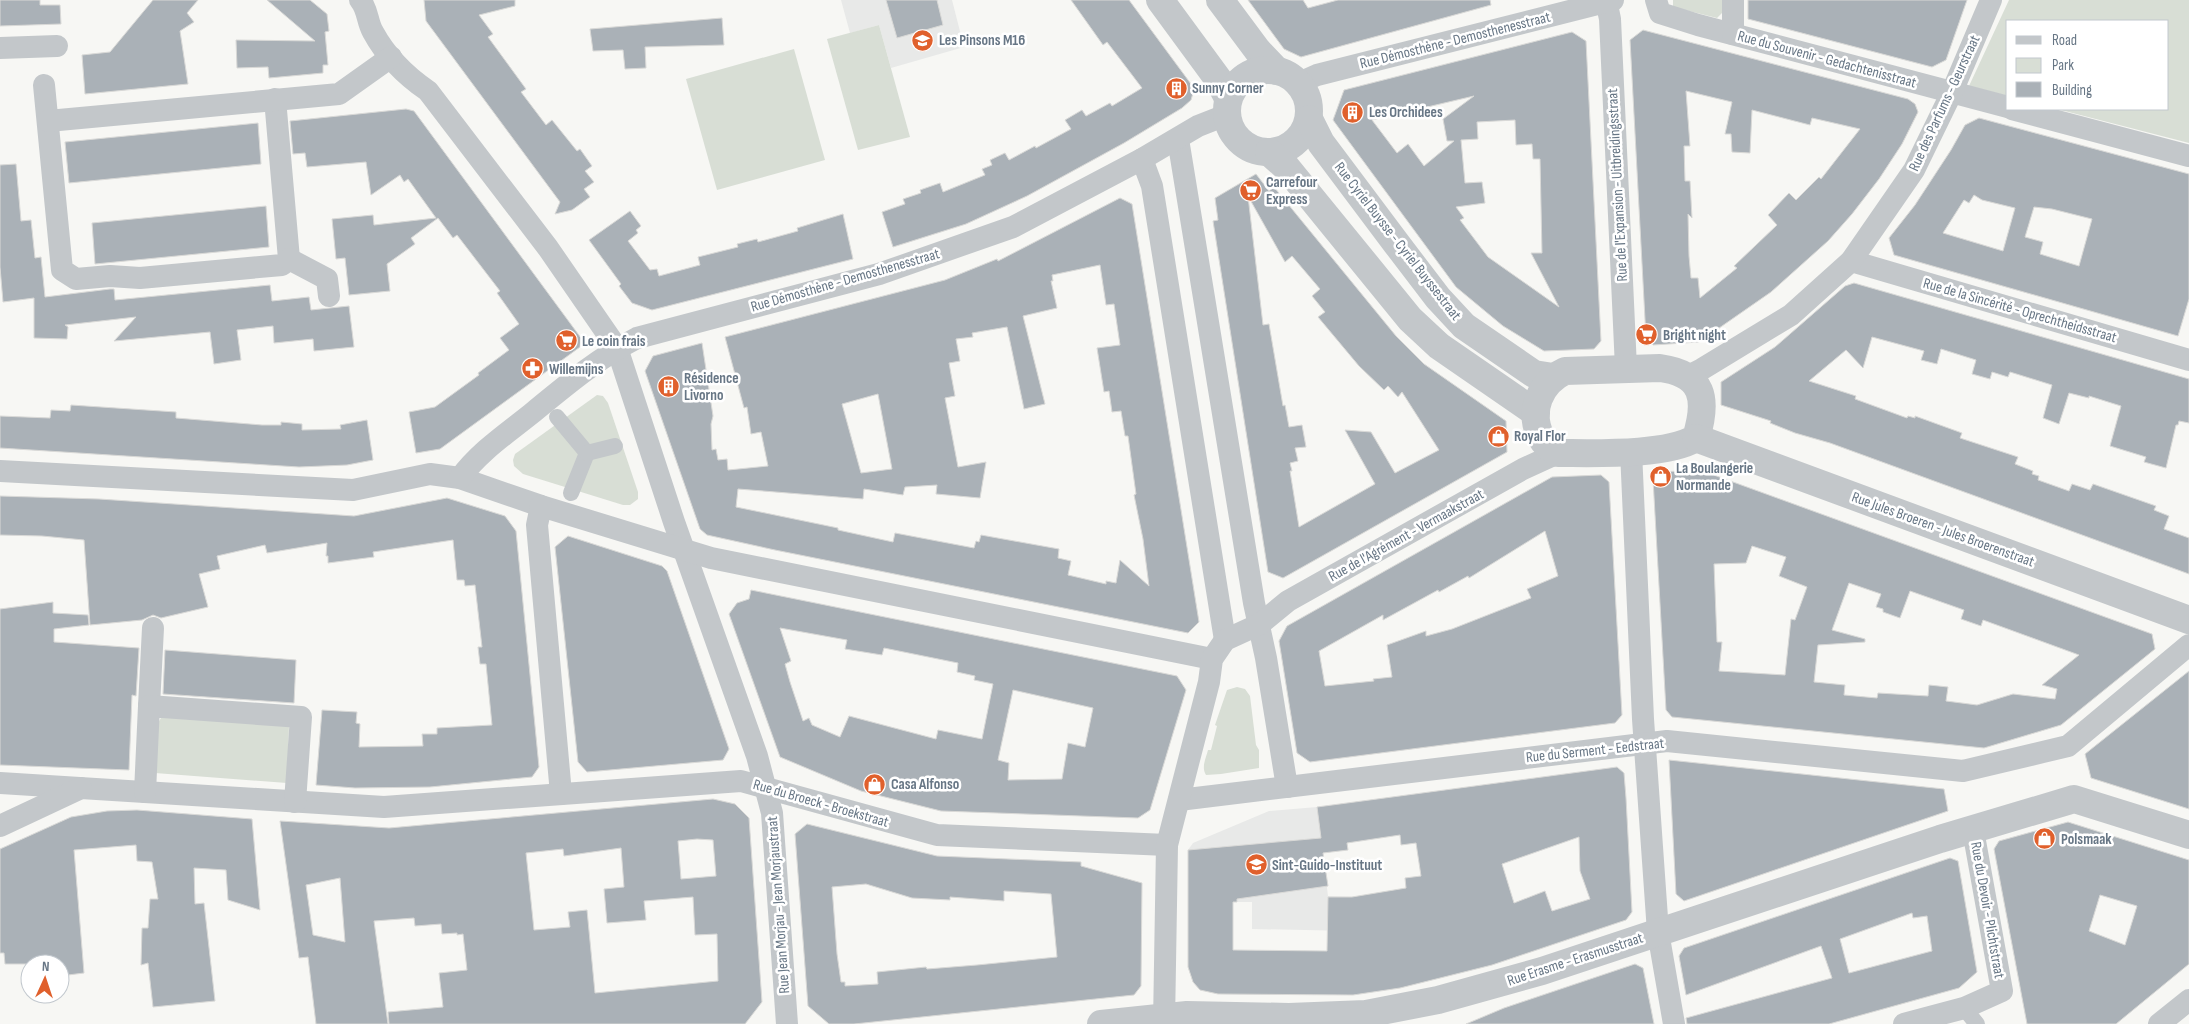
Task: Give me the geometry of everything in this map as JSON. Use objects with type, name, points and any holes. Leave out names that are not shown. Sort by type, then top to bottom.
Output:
[{"type":"street","name":"Rue Jean Morjau - Jean Morjaustraat","points":[[360,0],[364,4],[372,31],[391,57],[406,76],[428,91],[548,248],[617,348],[757,756],[772,813],[787,1024]]},
{"type":"street","points":[[1160,0],[1218,79],[1227,107],[1230,127],[1236,138],[1245,146],[1257,151],[1278,151],[1301,136],[1308,119],[1309,106],[1306,94],[1258,52],[1220,0]]},
{"type":"street","name":"Rue du Souvenir - Gedachtenisstraat","points":[[1656,0],[1660,13],[2006,107]]},
{"type":"street","points":[[1733,0],[1733,34]]},
{"type":"street","name":"Rue des Parfums - Geurstraat","points":[[1688,376],[1702,370],[1791,315],[1851,260],[1914,170],[1952,92],[1991,0]]},
{"type":"street","name":"Rue Démosthène - Demosthenesstraat","points":[[460,478],[473,460],[617,348],[636,338],[879,274],[1013,227],[1142,159],[1198,126],[1227,107],[1237,83],[1243,77],[1265,70],[1288,77],[1317,76],[1608,1]]},
{"type":"street","name":"Rue de l'Expansion - Uitbreidingsstraat","points":[[1608,1],[1626,368]]},
{"type":"street","points":[[0,48],[57,46]]},
{"type":"street","points":[[48,121],[339,94],[391,57]]},
{"type":"street","points":[[44,85],[62,270],[76,279],[110,276],[140,278],[282,265],[290,259]]},
{"type":"street","points":[[275,99],[290,259]]},
{"type":"street","points":[[2016,110],[2189,156]]},
{"type":"street","name":"Rue Cyriel Buysse - Cyriel Buyssestraat","points":[[1308,119],[1321,143],[1396,243],[1438,298],[1464,326],[1534,374],[1553,377]]},
{"type":"street","points":[[1178,138],[1254,604],[1260,624],[1287,787]]},
{"type":"street","points":[[1269,152],[1287,168],[1410,320],[1439,346],[1536,413]]},
{"type":"street","points":[[1142,159],[1152,186],[1225,640],[1212,659],[1209,682],[1167,845],[1164,1020]]},
{"type":"street","points":[[290,259],[327,279],[329,296]]},
{"type":"street","name":"Rue de la Sincérité - Oprechtheidsstraat","points":[[1851,260],[2189,360]]},
{"type":"street","points":[[1660,368],[1674,370],[1688,376],[1698,386],[1701,414],[1696,438],[1685,445],[1668,449],[1558,453],[1541,438],[1536,413],[1538,397],[1544,386],[1553,377],[1564,371],[1660,368]]},
{"type":"street","points":[[557,417],[587,453]]},
{"type":"street","name":"Rue Jules Broeren - Jules Broerenstraat","points":[[1696,438],[2189,620]]},
{"type":"street","points":[[587,453],[621,444]]},
{"type":"street","points":[[1631,451],[1658,932],[1674,1024]]},
{"type":"street","points":[[571,493],[587,453]]},
{"type":"street","name":"Rue de l'Agrément - Vermaakstraat","points":[[1225,640],[1260,624],[1288,601],[1523,469],[1558,453]]},
{"type":"street","points":[[0,471],[354,490],[430,474],[460,478],[542,506],[711,558],[1212,659]]},
{"type":"street","points":[[542,506],[537,525],[561,794]]},
{"type":"street","points":[[144,792],[153,628]]},
{"type":"street","name":"Rue du Serment - Eedstraat","points":[[1179,800],[1667,741],[1963,771],[2068,746],[2189,645]]},
{"type":"street","points":[[149,706],[302,717],[295,802]]},
{"type":"street","name":"Rue du Broeck - Broekstraat","points":[[0,783],[384,807],[741,781],[937,835],[1167,845]]},
{"type":"street","points":[[0,826],[84,787]]},
{"type":"street","name":"Rue Erasme - Erasmusstraat","points":[[1100,1024],[1164,1020],[1289,1020],[1366,1014],[1438,1000],[1542,971],[1940,839],[2074,799],[2189,835]]},
{"type":"street","name":"Rue du Devoir - Plichtstraat","points":[[1971,1016],[2002,991],[1973,830]]},
{"type":"street","points":[[2160,1024],[2186,1009]]},
{"type":"street","points":[[1904,1024],[1971,1016]]},
{"type":"shaded area","name":"Les Pinsons M16","points":[[841,0],[952,0],[964,47],[891,68],[879,25],[850,33]]},
{"type":"shaded area","name":"Sint-Guido-Instituut","points":[[1317,807],[1328,896],[1352,897],[1352,931],[1252,929],[1252,902],[1188,902],[1188,850],[1193,843],[1269,811]]},
{"type":"green space","points":[[1673,0],[1722,0],[1722,13],[1717,18],[1673,7]]},
{"type":"green space","points":[[2009,0],[2189,0],[2189,143],[2061,110],[2169,110],[2169,20],[2006,20],[2006,95],[1969,86]]},
{"type":"green space","points":[[879,25],[910,137],[858,150],[827,39]]},
{"type":"green space","points":[[794,49],[825,160],[717,190],[686,79]]},
{"type":"green space","points":[[597,395],[603,396],[608,403],[638,492],[638,499],[630,505],[623,505],[523,474],[514,466],[515,454]]},
{"type":"green space","points":[[1237,687],[1245,689],[1250,696],[1256,745],[1259,750],[1259,768],[1206,775],[1204,762],[1208,750],[1211,750],[1217,726],[1215,725],[1227,690]]},
{"type":"green space","points":[[164,714],[289,726],[287,783],[155,773],[157,726]]},
{"type":"building","points":[[0,0],[40,0],[40,5],[60,5],[61,24],[0,26]]},
{"type":"building","points":[[153,0],[198,0],[187,13],[194,22],[180,31],[188,84],[85,94],[82,55],[110,52]]},
{"type":"building","points":[[267,0],[310,0],[327,14],[329,31],[325,32],[328,65],[323,65],[323,73],[269,78],[268,67],[237,68],[236,40],[315,41]]},
{"type":"building","points":[[424,0],[515,0],[515,6],[479,15],[493,34],[488,37],[526,89],[521,92],[546,125],[552,120],[577,151],[580,149],[592,166],[585,171],[594,182],[584,189],[590,197],[572,210],[555,214],[560,202],[426,21]]},
{"type":"building","points":[[886,0],[937,0],[943,25],[897,38]]},
{"type":"building","points":[[1071,0],[1129,0],[1191,84],[1193,93],[1191,100],[1182,108],[1124,143],[1027,196],[966,224],[893,247],[882,212],[905,204],[903,199],[921,193],[920,190],[940,183],[943,192],[985,175],[982,169],[992,165],[990,160],[1005,153],[1009,160],[1035,146],[1036,148],[1071,129],[1065,120],[1082,110],[1086,116],[1110,103],[1112,106],[1142,88],[1107,42],[1103,45]]},
{"type":"building","points":[[1248,0],[1303,0],[1308,8],[1338,0],[1490,0],[1491,5],[1301,57],[1284,49]]},
{"type":"building","points":[[1748,0],[1967,0],[1946,60],[1932,67],[1748,19]]},
{"type":"building","points":[[722,18],[724,45],[645,47],[646,68],[625,69],[623,50],[593,51],[590,29]]},
{"type":"building","points":[[1643,30],[1908,99],[1915,104],[1918,112],[1902,144],[1879,179],[1828,241],[1771,292],[1699,342],[1653,345],[1646,338],[1630,40]],"holes":[[[1686,91],[1732,102],[1725,134],[1731,134],[1732,152],[1750,153],[1752,110],[1810,125],[1812,118],[1860,129],[1821,179],[1819,177],[1796,200],[1789,193],[1768,215],[1777,225],[1734,266],[1737,268],[1700,298],[1698,278],[1691,278],[1689,256],[1688,214],[1692,218],[1690,181],[1685,181],[1684,146],[1690,146]]]},
{"type":"building","points":[[1572,32],[1586,41],[1601,341],[1594,349],[1544,351],[1503,326],[1456,287],[1333,120],[1344,90]],"holes":[[[1474,96],[1443,119],[1447,141],[1454,141],[1424,166],[1408,144],[1397,153],[1372,120]],[[1515,120],[1516,145],[1532,144],[1533,159],[1540,159],[1542,253],[1531,253],[1559,307],[1488,257],[1460,220],[1464,218],[1456,207],[1485,203],[1482,182],[1465,183],[1461,140],[1478,139],[1477,122]]]},
{"type":"building","points":[[406,109],[414,111],[581,338],[580,347],[440,449],[416,453],[409,412],[435,407],[479,375],[478,373],[509,350],[500,338],[519,324],[497,293],[500,291],[457,235],[453,238],[438,218],[411,238],[415,244],[387,264],[390,291],[349,295],[345,258],[336,259],[332,219],[373,215],[374,225],[436,218],[408,179],[404,182],[400,175],[371,195],[366,162],[307,167],[305,153],[293,154],[290,121]]},
{"type":"building","points":[[1979,118],[2189,174],[2189,299],[2178,336],[1894,255],[1889,238],[1915,205],[1965,125]],"holes":[[[1974,195],[1982,200],[2015,208],[2003,251],[1943,233],[1964,200],[1969,203]],[[2034,207],[2052,209],[2092,219],[2079,266],[2040,254],[2043,242],[2025,237]]]},
{"type":"building","points":[[258,123],[261,164],[69,183],[65,142]]},
{"type":"building","points":[[16,164],[21,221],[31,220],[35,258],[41,257],[45,297],[114,289],[115,300],[270,285],[272,301],[309,297],[311,310],[349,306],[354,347],[314,351],[313,339],[274,343],[273,326],[237,330],[241,360],[214,364],[210,332],[114,341],[136,317],[65,325],[68,327],[67,339],[34,338],[34,298],[3,302],[0,267],[0,165]]},
{"type":"building","points":[[1256,174],[1269,191],[1274,187],[1396,336],[1424,364],[1506,421],[1507,452],[1283,578],[1268,572],[1213,221],[1218,220],[1215,198]],"holes":[[[1248,196],[1285,262],[1292,256],[1320,289],[1312,296],[1325,312],[1318,317],[1359,366],[1384,390],[1388,386],[1398,397],[1402,392],[1439,450],[1395,473],[1371,432],[1345,430],[1375,484],[1299,527],[1290,463],[1298,461],[1295,448],[1306,447],[1302,425],[1289,427],[1285,405],[1283,406],[1269,324],[1263,325]]]},
{"type":"building","points":[[1120,198],[1132,204],[1199,622],[1188,633],[775,550],[707,535],[700,529],[645,371],[653,356],[702,343],[713,416],[711,424],[712,450],[716,449],[718,460],[727,459],[728,470],[768,466],[761,432],[751,434],[747,407],[744,408],[725,337],[945,280],[997,259],[998,261]],"holes":[[[1100,265],[1106,305],[1114,304],[1120,345],[1097,348],[1104,392],[1109,391],[1112,412],[1121,411],[1125,436],[1128,436],[1136,494],[1134,495],[1143,539],[1149,586],[1120,560],[1116,583],[1106,581],[1106,584],[1068,575],[1071,561],[1058,558],[1059,549],[981,535],[979,542],[976,541],[974,548],[895,533],[893,542],[838,530],[838,528],[736,507],[738,489],[863,499],[864,489],[903,495],[905,487],[937,485],[936,494],[980,498],[986,462],[958,467],[945,398],[955,396],[949,363],[960,361],[956,339],[973,337],[972,333],[1007,327],[1024,409],[1045,404],[1023,316],[1057,308],[1051,281],[1053,281],[1052,275]],[[878,394],[892,469],[861,473],[842,404]]]},
{"type":"building","points":[[266,206],[269,247],[95,264],[92,223]]},
{"type":"building","points":[[630,211],[641,226],[636,230],[638,233],[628,241],[650,270],[657,269],[659,276],[700,265],[698,257],[738,247],[737,244],[757,239],[758,242],[798,231],[797,228],[843,214],[853,259],[652,310],[632,303],[619,286],[621,284],[589,240]]},
{"type":"building","points":[[1854,283],[2189,379],[2189,423],[2179,421],[2178,425],[2176,425],[2166,468],[2144,462],[2146,457],[2110,446],[2121,406],[2089,396],[2089,398],[2069,393],[2059,424],[2043,418],[2052,385],[2010,372],[2008,377],[1992,372],[1990,379],[1972,374],[1976,360],[1941,349],[1937,364],[1921,360],[1924,351],[1872,337],[1863,368],[1846,350],[1809,381],[1856,396],[1855,399],[1907,418],[1908,416],[1915,418],[1915,416],[1962,433],[1960,438],[2018,457],[2015,464],[2033,471],[2032,474],[2039,476],[2038,480],[2069,491],[2072,484],[2090,490],[2093,484],[2156,506],[2154,510],[2169,516],[2164,529],[2189,538],[2189,574],[1830,443],[1795,433],[1770,423],[1771,421],[1721,405],[1721,382],[1775,347],[1845,286]]},
{"type":"building","points":[[71,405],[176,412],[176,418],[262,425],[281,425],[281,422],[302,424],[302,430],[341,429],[340,425],[367,420],[373,460],[347,465],[299,467],[0,448],[0,416],[50,418],[51,410],[70,411]]},
{"type":"building","points":[[1700,470],[2152,634],[2155,649],[2061,725],[1984,748],[1672,717],[1666,710],[1653,479],[1659,472]],"holes":[[[1752,546],[1786,557],[1779,576],[1807,587],[1795,620],[1791,619],[1785,675],[1719,671],[1722,642],[1717,642],[1714,564],[1746,563]],[[1849,583],[1881,594],[1876,607],[1883,609],[1883,612],[1900,618],[1910,591],[1964,610],[1961,619],[1981,626],[1983,620],[2079,655],[2042,685],[2057,689],[2055,699],[2013,694],[1977,705],[1946,701],[1948,687],[1929,685],[1928,696],[1878,693],[1877,698],[1844,695],[1845,685],[1814,682],[1818,645],[1865,642],[1865,639],[1832,630]]]},
{"type":"building","points":[[1601,475],[1609,482],[1622,715],[1615,723],[1310,762],[1297,753],[1279,641],[1287,626],[1552,477]],"holes":[[[1545,531],[1558,576],[1527,589],[1531,598],[1452,629],[1426,636],[1426,631],[1387,645],[1392,677],[1373,679],[1374,681],[1325,686],[1319,651],[1383,615],[1383,620],[1438,590],[1439,592],[1468,576],[1469,578]]]},
{"type":"building","points":[[0,496],[99,499],[354,516],[447,498],[505,516],[516,531],[539,767],[532,777],[430,787],[355,788],[316,785],[322,710],[357,712],[356,723],[360,724],[359,747],[423,746],[422,734],[437,734],[437,728],[492,725],[486,664],[480,664],[478,647],[482,647],[475,585],[465,586],[464,580],[457,580],[453,540],[373,552],[374,557],[328,563],[328,556],[326,556],[327,543],[267,553],[265,545],[217,556],[220,569],[199,574],[208,607],[161,618],[153,615],[142,620],[90,625],[84,540],[0,535]]},
{"type":"building","points":[[568,536],[662,566],[667,571],[729,749],[723,760],[587,772],[578,762],[555,547]]},
{"type":"building","points":[[751,590],[1177,676],[1186,690],[1150,810],[1138,818],[941,811],[861,791],[780,757],[729,614],[737,603],[749,599]],"holes":[[[780,628],[847,640],[845,649],[882,655],[884,648],[958,663],[957,672],[975,676],[974,680],[993,684],[982,739],[938,730],[936,739],[849,716],[840,737],[812,725],[809,718],[803,721],[785,664],[791,661]],[[1013,690],[1093,708],[1085,747],[1068,743],[1062,779],[1008,780],[1009,763],[998,760]]]},
{"type":"building","points":[[53,602],[53,613],[88,615],[89,625],[54,629],[54,642],[139,648],[136,696],[132,695],[129,770],[0,765],[0,609]]},
{"type":"building","points":[[165,650],[296,660],[294,703],[163,694]]},
{"type":"building","points":[[2189,671],[2189,809],[2091,778],[2085,754]]},
{"type":"building","points":[[1669,760],[1944,789],[1948,811],[1684,901],[1676,894]]},
{"type":"building","points":[[1617,767],[1624,773],[1632,912],[1626,920],[1492,965],[1400,988],[1353,995],[1218,994],[1200,990],[1193,982],[1188,967],[1188,850],[1321,838],[1317,807]],"holes":[[[1400,835],[1401,845],[1416,843],[1421,876],[1405,878],[1406,888],[1352,897],[1328,897],[1327,951],[1233,950],[1233,902],[1237,902],[1237,899],[1328,886],[1323,853],[1348,850],[1347,843]],[[1579,837],[1580,871],[1590,899],[1552,911],[1545,891],[1514,903],[1502,864]]]},
{"type":"building","points":[[713,799],[735,804],[749,818],[762,1002],[745,1024],[389,1024],[388,1012],[443,1007],[439,973],[467,970],[463,934],[442,934],[441,924],[415,926],[414,918],[374,921],[388,1024],[316,1024],[308,957],[299,958],[280,821],[389,828]],"holes":[[[713,840],[716,876],[681,879],[678,841]],[[621,848],[624,887],[604,889],[607,923],[646,920],[644,901],[693,897],[695,935],[717,934],[718,981],[595,993],[587,910],[568,912],[570,927],[534,930],[526,853],[563,849],[564,856]],[[340,878],[345,942],[313,935],[306,885]]]},
{"type":"building","points":[[137,810],[252,819],[260,910],[228,900],[226,870],[194,868],[195,904],[204,903],[215,1001],[153,1007],[148,963],[141,965],[142,928],[148,928],[150,899],[158,899],[152,862],[137,861],[136,845],[74,850],[84,973],[70,975],[70,954],[20,954],[20,964],[5,964],[4,953],[0,953],[0,849],[71,817],[107,811]]},
{"type":"building","points":[[2068,822],[2189,860],[2189,964],[2116,1024],[2027,1024],[1994,849],[1999,841]],"holes":[[[2100,895],[2137,906],[2125,945],[2089,931]]]},
{"type":"building","points":[[807,824],[937,856],[1081,862],[1081,866],[1142,883],[1141,986],[1134,995],[854,1024],[829,1024],[808,1006],[795,834]],"holes":[[[866,884],[912,898],[950,900],[950,897],[1004,901],[1004,891],[1051,894],[1057,957],[877,972],[878,984],[845,986],[845,982],[841,982],[837,954],[832,887]]]},
{"type":"building","points":[[1950,858],[1958,861],[1977,972],[1959,988],[1829,1024],[1687,1024],[1686,1018],[1832,978],[1821,946],[1686,995],[1679,956],[1684,948]],"holes":[[[1912,913],[1913,918],[1927,916],[1932,951],[1849,973],[1840,939]]]},
{"type":"building","points":[[1635,964],[1643,968],[1654,1024],[1466,1024],[1504,1008]]},
{"type":"place","name":"Les Pinsons M16","points":[[923,40]]},
{"type":"place","name":"Sunny Corner","points":[[1176,88]]},
{"type":"place","name":"Les Orchidees","points":[[1353,112]]},
{"type":"place","name":"Carrefour Express","points":[[1250,191]]},
{"type":"place","name":"Bright night","points":[[1647,335]]},
{"type":"place","name":"Le coin frais","points":[[566,341]]},
{"type":"place","name":"Willemijns","points":[[533,369]]},
{"type":"place","name":"Résidence Livorno","points":[[668,387]]},
{"type":"place","name":"Royal Flor","points":[[1498,436]]},
{"type":"place","name":"La Boulangerie Normande","points":[[1660,477]]},
{"type":"place","name":"Casa Alfonso","points":[[875,784]]},
{"type":"place","name":"Polsmaak","points":[[2045,839]]},
{"type":"place","name":"Sint-Guido-Instituut","points":[[1256,865]]}]
